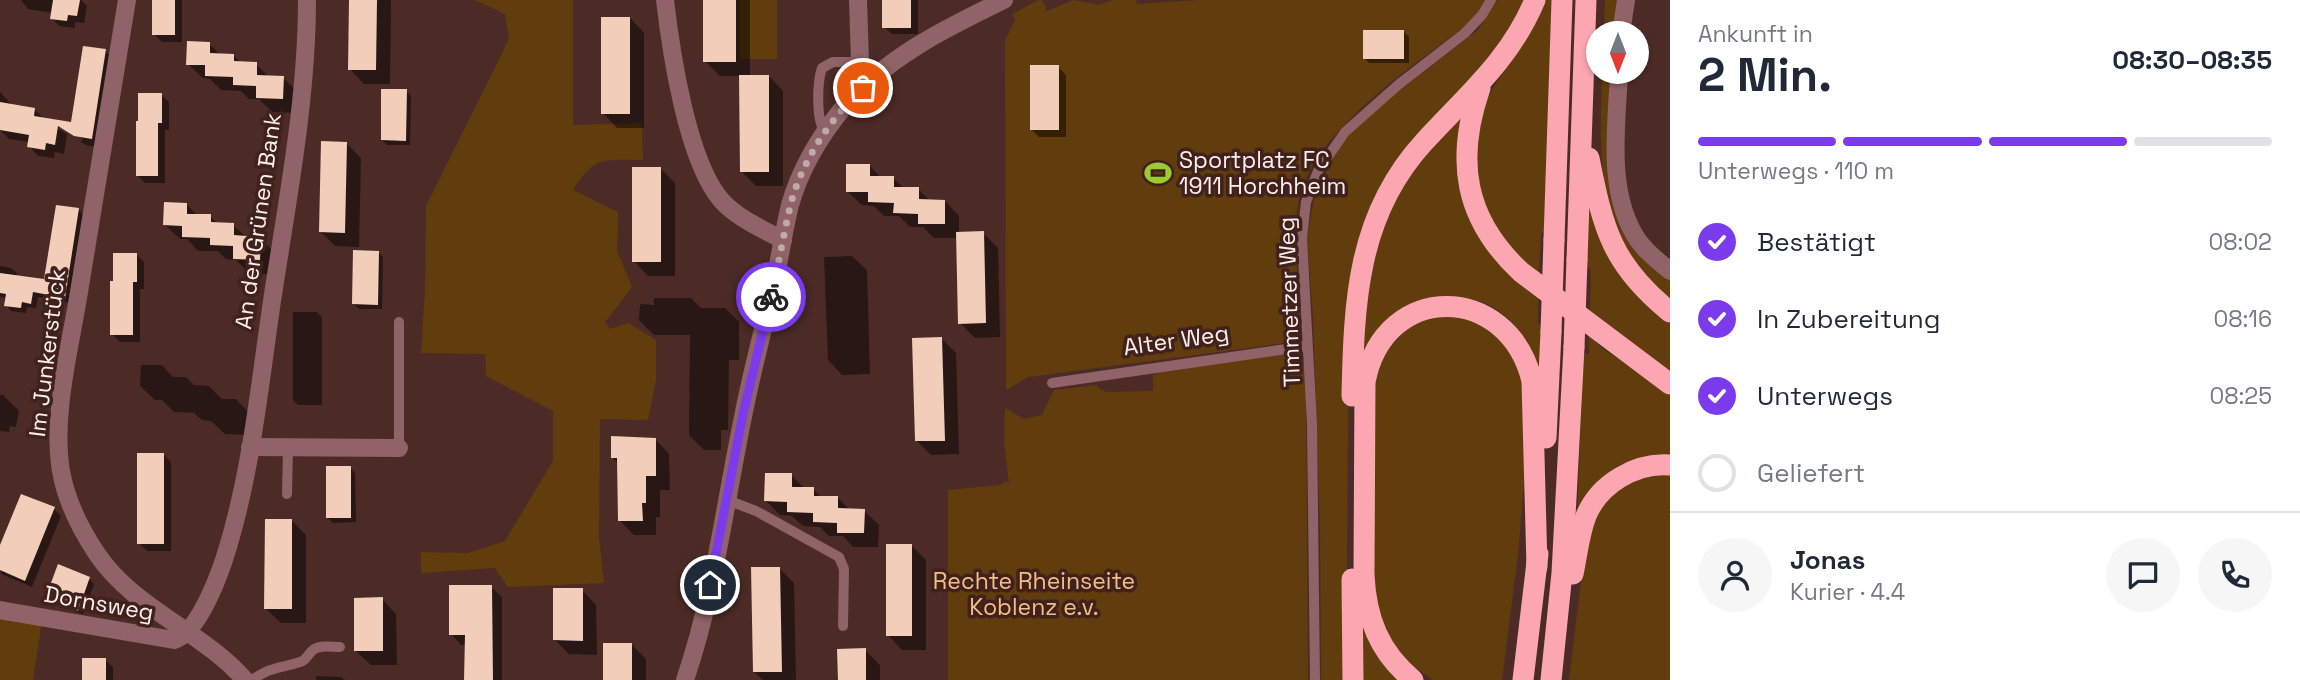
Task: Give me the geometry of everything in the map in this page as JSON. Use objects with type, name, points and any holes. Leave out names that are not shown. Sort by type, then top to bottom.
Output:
[{"type":"highway","points":[[1353,680],[1353,345],[1366,246],[1383,200],[1408,162],[1482,82],[1514,41],[1535,0]]},
{"type":"highway","points":[[1523,680],[1536,567],[1551,331],[1562,0]]},
{"type":"highway","points":[[1552,673],[1562,573],[1574,348],[1586,0]]},
{"type":"highway","points":[[1482,82],[1468,131],[1466,170],[1472,198],[1489,234],[1521,272],[1670,384]]},
{"type":"highway","points":[[1582,122],[1597,201],[1616,252],[1638,283],[1670,312]]},
{"type":"highway","points":[[1413,680],[1389,656],[1375,631],[1367,604],[1364,575],[1365,382],[1368,366],[1379,342],[1397,323],[1409,316],[1436,308],[1464,308],[1480,313],[1503,328],[1525,357],[1532,380],[1536,567]]},
{"type":"highway","points":[[1552,673],[1587,514],[1610,484],[1645,467],[1670,465]]},
{"type":"street","name":"Im Junkerstück","points":[[127,0],[68,359],[60,421],[61,465],[69,500],[97,554],[130,591],[232,666],[245,680]]},
{"type":"street","name":"An der Grünen Bank","points":[[186,632],[209,597],[223,563],[250,447],[297,121],[307,0]]},
{"type":"street","points":[[665,0],[696,158],[720,199],[752,224],[783,240]]},
{"type":"street","points":[[858,0],[860,62],[872,80]]},
{"type":"street","points":[[685,680],[701,624],[743,414],[790,206],[798,182],[825,132],[844,107],[892,62],[1004,0]]},
{"type":"street","points":[[1623,21],[1626,0]]},
{"type":"street","points":[[1619,84],[1616,155],[1623,202],[1633,233],[1662,256],[1670,271]]},
{"type":"street","points":[[250,447],[399,448]]},
{"type":"street","name":"Dornsweg","points":[[0,610],[164,640],[181,638],[186,632]]},
{"type":"lane","name":"Timmetzer Weg","points":[[1315,680],[1312,437],[1302,238],[1306,202],[1318,171],[1333,146],[1364,113],[1465,33],[1482,15],[1491,0]]},
{"type":"lane","points":[[825,132],[819,122],[822,68],[833,62],[860,62]]},
{"type":"lane","points":[[399,322],[399,448]]},
{"type":"lane","name":"Alter Weg","points":[[1052,383],[1307,346]]},
{"type":"lane","points":[[287,494],[288,447]]},
{"type":"lane","points":[[727,500],[756,511],[839,557],[844,569],[843,626]]},
{"type":"lane","points":[[252,680],[268,669],[301,662],[312,650],[319,647],[340,647]]},
{"type":"green space","points":[[475,0],[573,0],[573,125],[642,123],[643,160],[610,160],[595,165],[573,190],[618,212],[617,251],[632,287],[605,322],[610,329],[628,323],[656,340],[656,380],[648,420],[600,419],[599,538],[604,583],[508,587],[495,568],[421,573],[421,552],[468,553],[505,541],[553,461],[553,411],[486,376],[485,354],[421,353],[426,206],[509,39],[505,14]]},
{"type":"green space","points":[[740,0],[777,0],[777,59],[740,59]]},
{"type":"green space","points":[[1042,0],[1047,11],[1074,0],[1099,5],[1113,0],[1136,0],[1137,4],[1198,0],[1487,0],[1475,19],[1399,76],[1347,122],[1325,147],[1309,173],[1297,211],[1299,322],[1295,337],[1283,343],[1264,346],[1028,377],[1006,390],[1005,41],[1015,20],[1012,14]]},
{"type":"green space","points":[[1497,0],[1526,0],[1502,46],[1401,155],[1349,321],[1346,680],[1321,680],[1320,528],[1313,318],[1307,238],[1314,199],[1337,148],[1352,131],[1373,111],[1478,30]]},
{"type":"green space","points":[[1544,0],[1553,0],[1545,232],[1541,233],[1539,274],[1520,258],[1491,218],[1482,195],[1476,147],[1488,98],[1523,42]]},
{"type":"green space","points":[[1605,0],[1621,0],[1617,21],[1604,21]]},
{"type":"green space","points":[[1602,84],[1613,84],[1616,194],[1670,277],[1670,300],[1642,274],[1616,227],[1604,177]]},
{"type":"green space","points":[[1462,112],[1459,172],[1538,296],[1538,324],[1541,325],[1540,375],[1522,335],[1501,312],[1488,304],[1459,299],[1391,317],[1372,339],[1361,367],[1368,267],[1402,181]]},
{"type":"green space","points":[[1588,199],[1600,238],[1616,270],[1639,298],[1670,324],[1670,372],[1590,311],[1591,269],[1586,268]]},
{"type":"green space","points":[[1438,314],[1464,316],[1498,332],[1525,377],[1526,459],[1518,555],[1502,680],[1433,680],[1406,661],[1382,626],[1369,570],[1369,395],[1378,361],[1411,324]]},
{"type":"green space","points":[[1589,335],[1603,349],[1670,393],[1670,455],[1634,460],[1611,471],[1594,490],[1577,522],[1583,354],[1589,354]]},
{"type":"green space","name":"Rechte Rheinseite Koblenz e.v.","points":[[1288,350],[1298,357],[1306,369],[1308,680],[948,680],[948,490],[1001,485],[1005,481],[1009,483],[1004,443],[1005,408],[1024,419],[1042,415],[1054,390],[1097,385],[1107,392],[1153,391],[1153,375],[1167,370]]},
{"type":"green space","points":[[1670,472],[1670,680],[1569,680],[1587,533],[1602,501],[1625,482]]},
{"type":"green space","points":[[0,608],[42,620],[33,680],[0,680]]},
{"type":"green space","points":[[1359,624],[1365,624],[1403,680],[1360,680]]},
{"type":"building","points":[[53,0],[80,0],[77,16],[68,15],[67,21],[50,19]]},
{"type":"building","points":[[152,0],[175,0],[175,35],[152,35]]},
{"type":"building","points":[[349,0],[377,0],[376,70],[348,70]]},
{"type":"building","points":[[703,0],[736,0],[736,62],[703,62]]},
{"type":"building","points":[[882,0],[911,0],[911,28],[882,28]]},
{"type":"building","points":[[601,17],[630,17],[630,114],[601,114]]},
{"type":"building","points":[[1363,30],[1404,30],[1404,59],[1363,59]]},
{"type":"building","points":[[187,41],[210,42],[210,53],[234,54],[234,61],[257,62],[257,75],[284,76],[283,99],[256,98],[256,86],[233,85],[233,77],[205,76],[205,65],[186,65]]},
{"type":"building","points":[[83,46],[106,49],[92,139],[74,136],[58,126],[55,145],[46,143],[45,150],[27,147],[29,135],[0,130],[0,102],[35,108],[34,116],[71,122]]},
{"type":"building","points":[[1030,65],[1059,65],[1059,130],[1030,130]]},
{"type":"building","points":[[739,75],[769,75],[769,172],[740,172]]},
{"type":"building","points":[[381,89],[407,89],[406,141],[381,140]]},
{"type":"building","points":[[138,93],[162,93],[162,123],[158,123],[158,176],[136,176]]},
{"type":"building","points":[[321,141],[347,142],[345,233],[319,232]]},
{"type":"building","points":[[846,164],[870,164],[870,176],[894,176],[894,187],[919,187],[919,199],[945,200],[945,224],[918,224],[918,214],[893,213],[894,203],[868,202],[868,192],[846,192]]},
{"type":"building","points":[[632,167],[661,167],[661,262],[632,262]]},
{"type":"building","points":[[164,202],[187,203],[187,214],[211,214],[211,222],[234,223],[234,235],[261,237],[260,260],[233,259],[233,246],[210,245],[210,238],[182,237],[182,226],[163,225]]},
{"type":"building","points":[[56,205],[79,208],[65,298],[33,292],[31,304],[22,302],[21,308],[4,306],[6,294],[0,293],[0,273],[44,279]]},
{"type":"building","points":[[984,231],[986,323],[958,324],[956,232]]},
{"type":"building","points":[[353,250],[379,251],[378,305],[352,304]]},
{"type":"building","points":[[113,253],[137,253],[137,282],[133,282],[133,335],[110,335]]},
{"type":"building","points":[[942,337],[945,441],[915,441],[912,338]]},
{"type":"building","points":[[611,436],[656,438],[656,476],[646,476],[646,503],[642,503],[643,521],[618,521],[617,458],[611,458]]},
{"type":"building","points":[[137,453],[164,453],[164,544],[137,544]]},
{"type":"building","points":[[326,466],[351,466],[351,518],[326,518]]},
{"type":"building","points":[[765,473],[792,473],[792,487],[814,487],[814,496],[838,496],[838,508],[865,509],[864,533],[837,533],[837,523],[813,522],[813,513],[787,512],[787,502],[764,501]]},
{"type":"building","points":[[21,494],[55,507],[25,581],[0,570],[0,545]]},
{"type":"building","points":[[265,519],[292,519],[292,609],[264,609]]},
{"type":"building","points":[[886,544],[912,544],[912,636],[886,636]]},
{"type":"building","points":[[58,564],[90,577],[78,611],[45,599]]},
{"type":"building","points":[[751,567],[780,567],[782,672],[753,672]]},
{"type":"building","points":[[449,585],[492,585],[493,680],[464,680],[465,635],[449,635]]},
{"type":"building","points":[[553,588],[583,588],[583,641],[553,640]]},
{"type":"building","points":[[383,597],[383,651],[354,651],[354,598]]},
{"type":"building","points":[[603,643],[632,643],[632,680],[603,680]]},
{"type":"building","points":[[866,648],[866,680],[838,680],[837,649]]},
{"type":"building","points":[[82,658],[106,658],[106,680],[82,680]]},
{"type":"way so far","points":[[771,297],[790,206],[798,182],[825,132],[863,88]]},
{"type":"place","name":"Sportplatz FC 1911 Horchheim","points":[[1158,173]]},
{"type":"route","points":[[710,585],[743,414],[771,297]]}]
